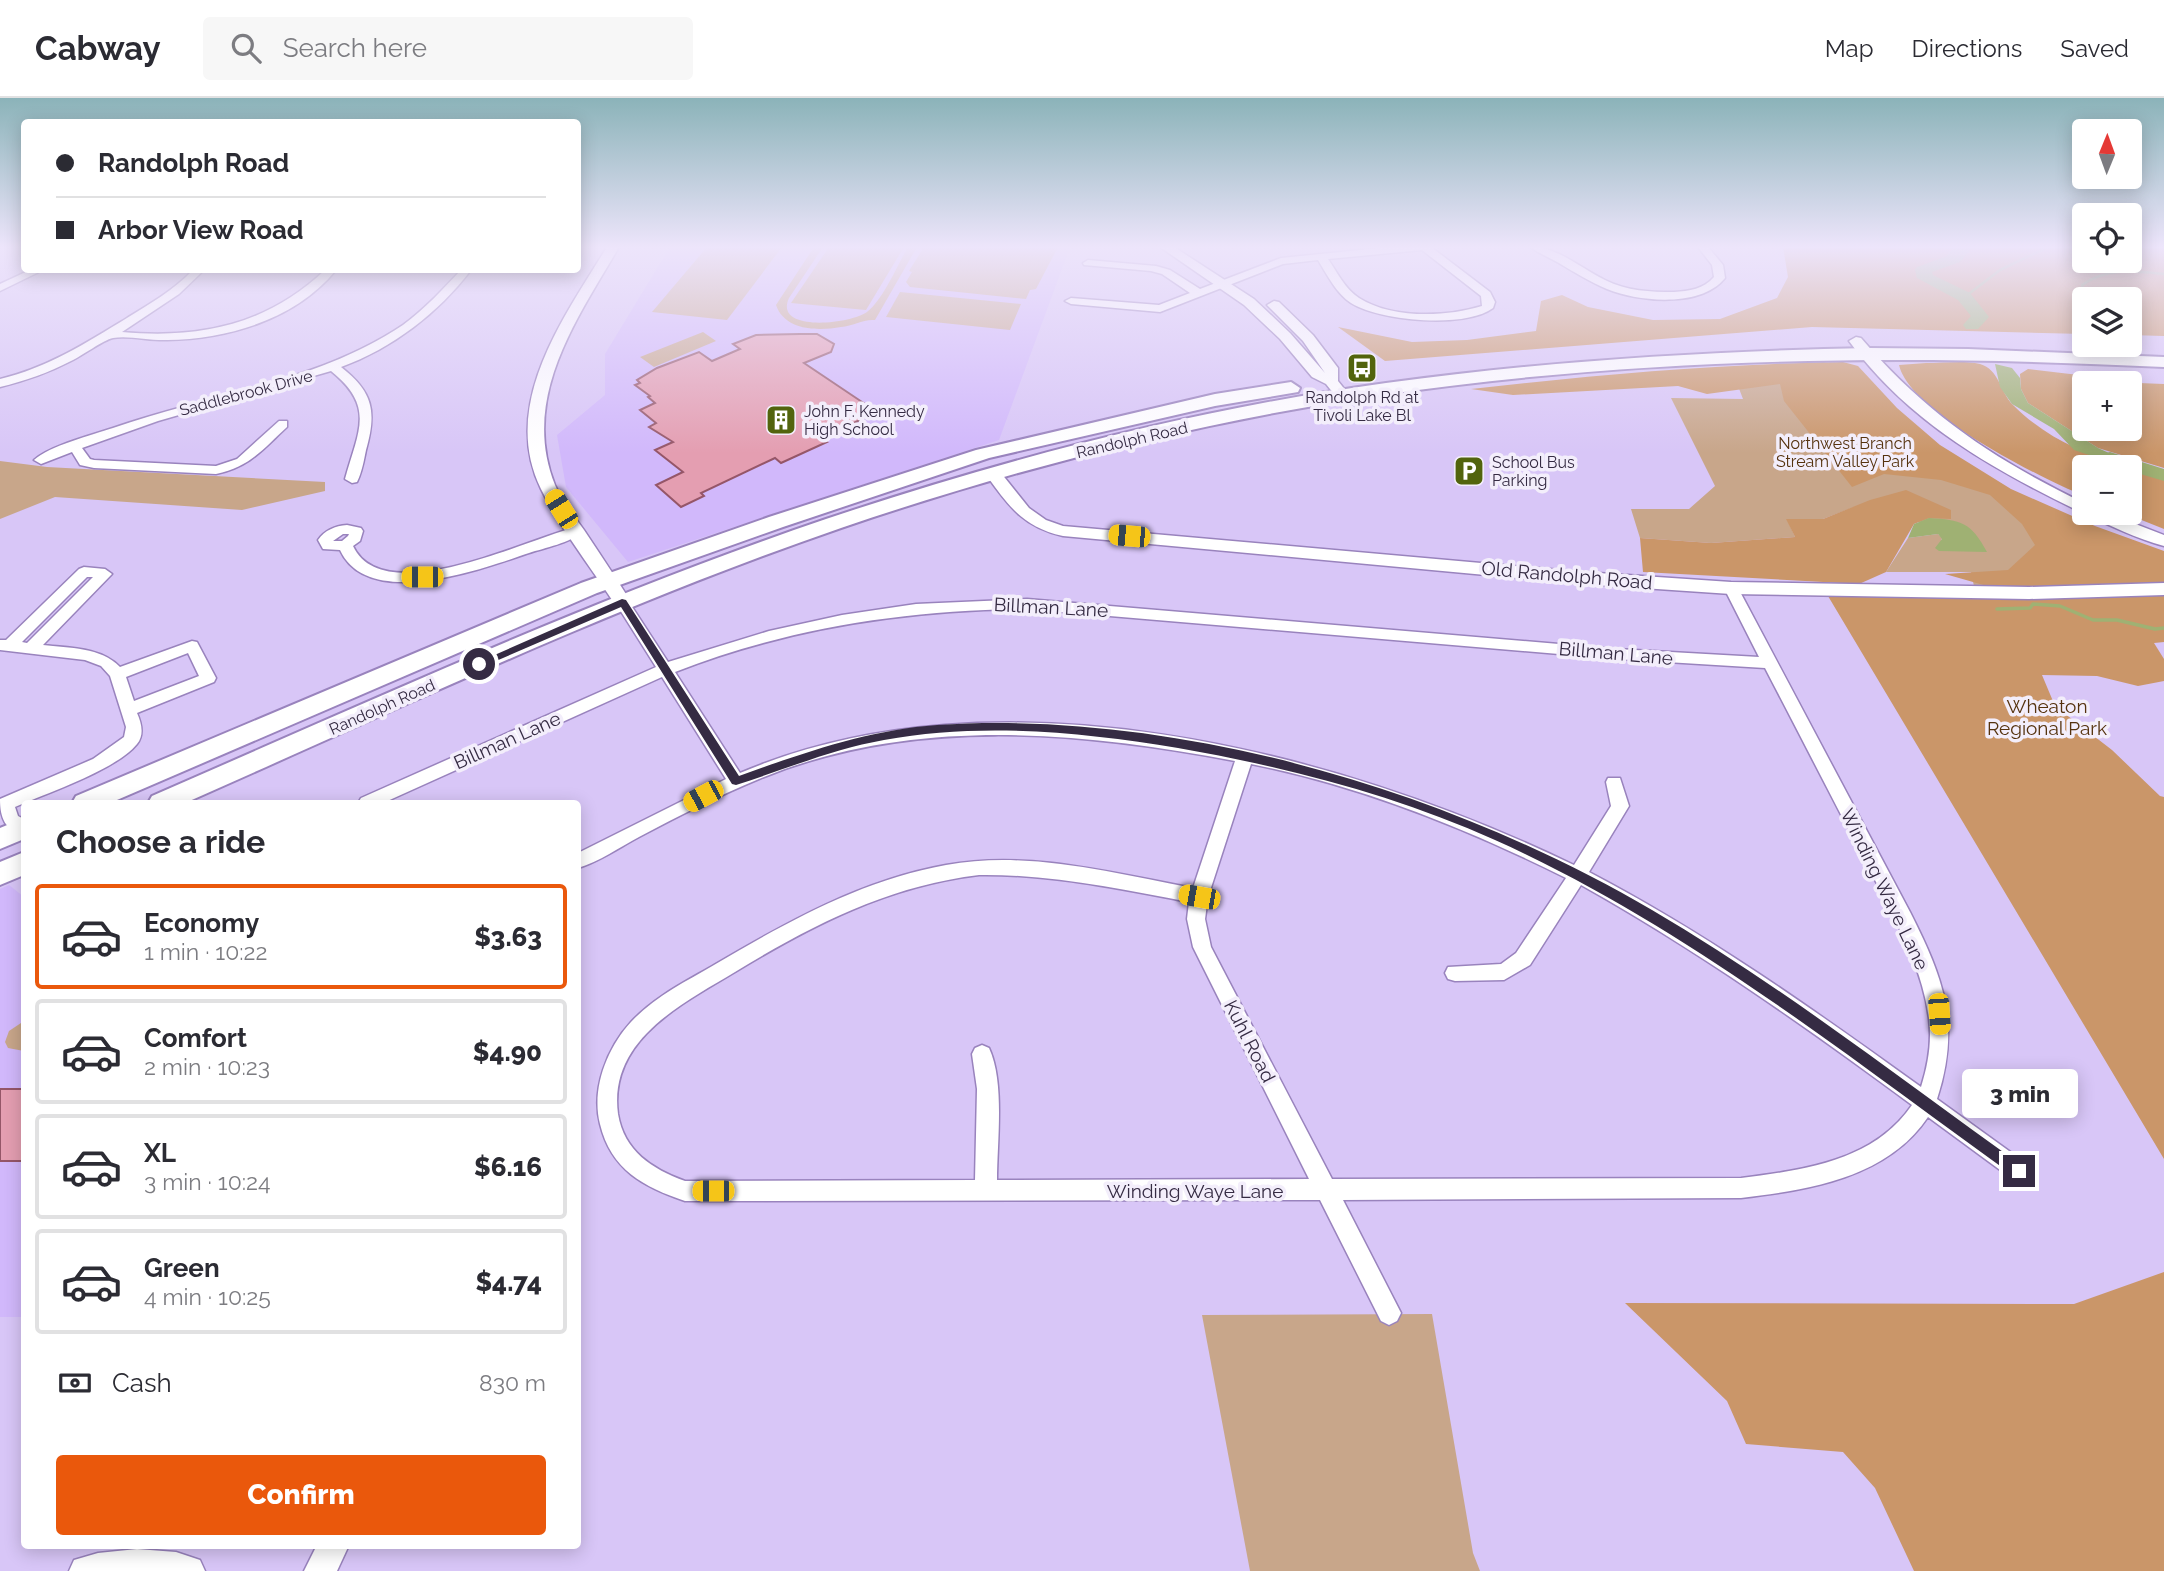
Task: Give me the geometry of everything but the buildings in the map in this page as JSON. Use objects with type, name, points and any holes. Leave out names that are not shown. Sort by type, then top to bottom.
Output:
[{"type":"main road","name":"Randolph Road","points":[[92,800],[609,581],[788,518],[984,454],[1215,400],[1337,389],[1411,386],[1637,362],[1861,347],[2072,344]]},
{"type":"main road","name":"Randolph Road","points":[[1861,347],[2164,362]]},
{"type":"main road","points":[[2142,348],[2164,349]]},
{"type":"main road","name":"Randolph Road","points":[[168,800],[622,602],[776,544],[903,502],[995,476],[1337,389]]},
{"type":"main road","points":[[995,476],[991,464],[998,457],[1067,435]]},
{"type":"main road","points":[[903,502],[975,472],[981,465],[984,454]]},
{"type":"main road","points":[[0,838],[21,829]]},
{"type":"main road","points":[[0,874],[21,864]]},
{"type":"street","points":[[0,383],[54,367],[139,316]]},
{"type":"street","points":[[110,334],[167,339],[209,333],[268,316]]},
{"type":"street","name":"Saddlebrook Drive","points":[[41,460],[152,418],[278,387],[334,367],[370,350],[423,316]]},
{"type":"street","points":[[573,316],[550,357],[540,382],[535,410],[536,452],[547,486],[736,781]]},
{"type":"street","points":[[1263,316],[1317,374],[1337,389]]},
{"type":"street","points":[[1284,316],[1308,338],[1333,371],[1337,389]]},
{"type":"street","points":[[1861,347],[1916,407],[1952,435],[2024,479],[2072,503]]},
{"type":"street","points":[[334,367],[357,387],[365,403],[365,425],[352,478]]},
{"type":"street","points":[[74,446],[85,462],[94,464],[216,470],[242,463],[283,424]]},
{"type":"street","name":"Old Randolph Road","points":[[995,476],[1031,520],[1039,526],[1063,531],[1583,578],[1731,588],[2029,593],[2164,589]]},
{"type":"street","points":[[2123,525],[2164,541]]},
{"type":"street","points":[[345,545],[355,564],[374,573],[422,577],[464,570],[576,531]]},
{"type":"street","points":[[4,645],[84,572],[105,574],[31,648]]},
{"type":"street","name":"Winding Waye Lane","points":[[1199,897],[1020,867],[949,872],[883,887],[850,899],[796,925],[661,1006],[636,1030],[623,1049],[611,1078],[605,1104],[613,1138],[621,1152],[651,1180],[685,1191],[1741,1188],[1796,1182],[1859,1163],[1903,1134],[1932,1093],[1941,1045],[1939,1014],[1927,971],[1903,917],[1731,588]]},
{"type":"street","name":"Billman Lane","points":[[374,800],[623,687],[732,646],[817,624],[899,610],[983,604],[1039,604],[1630,655],[1769,663]]},
{"type":"street","points":[[4,645],[87,655],[106,662],[117,674],[134,727],[131,740],[114,754],[13,803],[11,821],[21,826]]},
{"type":"street","points":[[117,674],[192,646],[208,678],[128,710]]},
{"type":"street","points":[[581,859],[736,781],[816,752],[884,736],[935,729],[1032,727],[1146,739],[1245,755],[1371,788],[1405,800],[1497,836],[1578,875],[1648,913],[1736,968],[2019,1171]]},
{"type":"street","name":"Kuhl Road","points":[[1245,755],[1199,897],[1195,919],[1202,947],[1389,1313]]},
{"type":"street","points":[[1455,974],[1504,972],[1523,959],[1620,806],[1614,782]]},
{"type":"street","points":[[982,1054],[987,1089],[986,1192]]},
{"type":"street","points":[[320,1571],[332,1549]]},
{"type":"street","points":[[85,1571],[120,1564],[167,1564],[189,1571]]},
{"type":"shaded area","name":"John F. Kennedy High School","points":[[628,316],[1045,316],[999,440],[628,562],[566,487],[557,435],[605,395],[605,354]]},
{"type":"shaded area","points":[[1995,364],[2012,368],[2020,378],[2021,389],[2028,403],[2072,431],[2072,441],[2087,441],[2113,455],[2089,455],[2074,450],[2054,429],[2012,404],[2000,387]]},
{"type":"shaded area","points":[[2142,468],[2164,478],[2142,473]]},
{"type":"shaded area","points":[[1929,518],[1964,524],[1976,534],[1987,552],[1939,551],[1935,548],[1942,539],[1938,534],[1908,538],[1914,524]]},
{"type":"shaded area","points":[[9,885],[21,895],[21,1317],[0,1317],[0,889]]},
{"type":"green space","points":[[687,316],[730,316],[727,320]]},
{"type":"green space","points":[[782,316],[816,323],[859,316],[877,316],[875,320],[822,329],[803,327]]},
{"type":"green space","points":[[887,316],[1016,316],[1010,330]]},
{"type":"green space","points":[[1539,316],[1632,316],[1653,320],[1720,319],[1729,316],[2072,316],[2072,334],[1812,327],[1385,361],[1338,327],[1412,342],[1467,340],[1536,331]]},
{"type":"green space","points":[[2142,316],[2164,316],[2164,336],[2142,335]]},
{"type":"green space","points":[[703,332],[716,341],[654,367],[640,357]]},
{"type":"green space","name":"Northwest Branch Stream Valley Park","points":[[1824,362],[1849,370],[1954,464],[2072,517],[2072,525],[2089,525],[2164,559],[2164,589],[1975,591],[1971,572],[1886,572],[1908,538],[1938,534],[1942,538],[1939,550],[1968,551],[1950,529],[1854,507],[1823,519],[1787,519],[1795,537],[1711,543],[1640,538],[1631,509],[1689,509],[1715,486],[1671,398],[1743,399],[1732,370]]},
{"type":"green space","points":[[1843,362],[1858,366],[1897,408],[1940,445],[2011,489],[2072,516],[2072,525],[2093,525],[2164,551],[2164,582],[2092,587],[1994,588],[1945,574],[2008,570],[2035,545],[2022,524],[1990,495],[1941,480],[1884,474],[1852,487],[1784,401],[1780,384],[1707,394],[1678,386],[1513,395],[1471,389],[1750,365]]},
{"type":"green space","points":[[1967,362],[1986,367],[2025,417],[2051,435],[2092,455],[2072,455],[2072,490],[2009,459],[1951,423],[1908,384],[1899,365]]},
{"type":"green space","points":[[2028,369],[2072,374],[2072,431],[2028,403],[2021,389],[2020,374]]},
{"type":"green space","points":[[2142,383],[2164,384],[2164,468],[2142,461],[2142,455],[2121,455],[2098,448],[2087,441],[2142,441]]},
{"type":"green space","points":[[0,461],[47,467],[325,482],[325,491],[242,510],[55,497],[0,519]]},
{"type":"green space","points":[[2142,473],[2164,480],[2164,529],[2142,520]]},
{"type":"green space","points":[[1906,490],[1951,510],[1951,519],[1929,518],[1914,524],[1886,572],[1859,584],[1643,572],[1640,538],[1711,543],[1795,537],[1786,519],[1823,519],[1870,500]]},
{"type":"green space","name":"Wheaton Regional Park","points":[[2164,589],[2164,642],[2154,643],[2164,659],[2164,681],[2138,686],[2097,676],[2042,675],[2055,706],[2112,750],[2164,797],[2164,1159],[1825,591]]},
{"type":"green space","points":[[21,1023],[21,1050],[8,1048],[5,1042],[9,1031]]},
{"type":"green space","points":[[2164,1272],[2164,1571],[1914,1571],[1875,1488],[1843,1452],[1746,1444],[1727,1401],[1625,1303],[2074,1304]]},
{"type":"green space","points":[[1432,1314],[1473,1553],[1480,1571],[1250,1571],[1202,1315]]},
{"type":"waterway","points":[[1972,325],[1979,316]]},
{"type":"waterway","points":[[2142,468],[2164,475]]},
{"type":"waterway","points":[[1997,609],[2030,608],[2033,604],[2060,606],[2093,620],[2117,620],[2155,629],[2164,628]]},
{"type":"place","name":"Randolph Rd at Tivoli Lake Bl","points":[[1362,368]]},
{"type":"place","name":"John F. Kennedy High School","points":[[781,420]]},
{"type":"place","name":"School Bus Parking","points":[[1469,471]]},
{"type":"route","points":[[479,664],[622,602],[736,781],[816,752],[884,736],[935,729],[1032,727],[1146,739],[1245,755],[1371,788],[1497,836],[1648,913],[1736,968],[2019,1171]]}]
